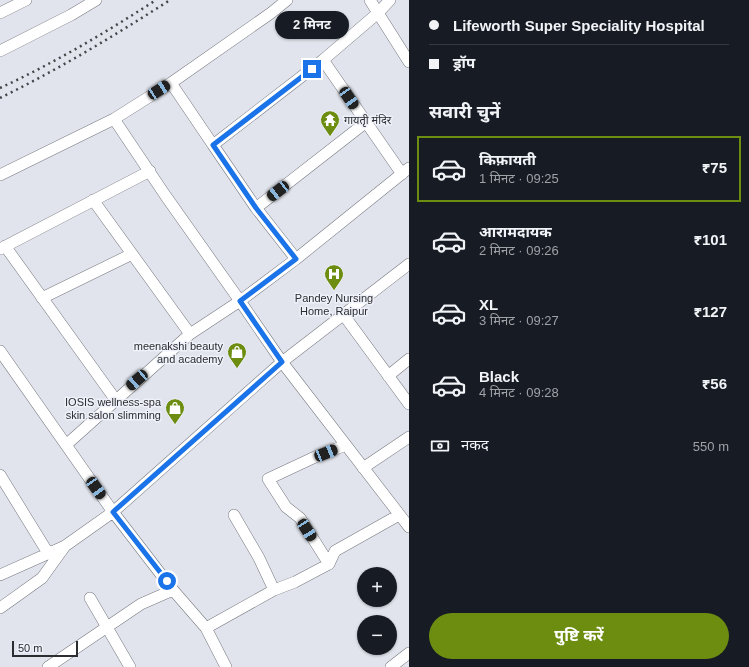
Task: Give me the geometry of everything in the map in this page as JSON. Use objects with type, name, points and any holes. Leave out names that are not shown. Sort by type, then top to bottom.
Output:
[{"type":"street","points":[[0,13],[26,0]]},
{"type":"street","points":[[0,51],[96,0]]},
{"type":"street","points":[[0,174],[114,118],[171,83],[271,13],[287,0]]},
{"type":"street","points":[[370,0],[409,62]]},
{"type":"street","points":[[213,145],[323,60],[378,13],[390,0]]},
{"type":"street","points":[[66,445],[115,399],[190,334],[240,301],[296,259],[406,171],[366,123],[323,60]]},
{"type":"street","points":[[171,83],[256,208],[296,259]]},
{"type":"street","points":[[114,118],[282,362],[409,528]]},
{"type":"street","points":[[256,208],[366,123]]},
{"type":"street","points":[[115,399],[42,298],[2,247],[150,171]]},
{"type":"street","points":[[94,200],[190,334]]},
{"type":"street","points":[[42,298],[132,254]]},
{"type":"street","points":[[0,574],[65,546],[113,512],[282,362],[409,264]]},
{"type":"street","points":[[343,314],[409,404]]},
{"type":"street","points":[[0,351],[113,512],[206,628],[226,667]]},
{"type":"street","points":[[388,376],[409,359]]},
{"type":"street","points":[[363,468],[409,437]]},
{"type":"street","points":[[330,564],[300,518],[286,507],[268,479],[346,445]]},
{"type":"street","points":[[1,478],[48,553]]},
{"type":"street","points":[[234,515],[259,558],[274,590]]},
{"type":"street","points":[[206,628],[274,590],[295,582],[330,564],[335,551],[399,515]]},
{"type":"street","points":[[0,608],[42,578],[65,546]]},
{"type":"street","points":[[48,667],[141,604],[174,590]]},
{"type":"street","points":[[90,598],[130,667]]},
{"type":"street","points":[[391,667],[409,653]]},
{"type":"railway","points":[[0,88],[79,47],[156,0]]},
{"type":"railway","points":[[0,98],[44,76],[86,52],[170,0]]},
{"type":"place","name":"गायतृी मंदिर","points":[[330,137]]},
{"type":"place","name":"Pandey Nursing Home, Raipur","points":[[334,291]]},
{"type":"place","name":"meenakshi beauty and academy","points":[[237,369]]},
{"type":"place","name":"IOSIS wellness-spa skin salon slimming","points":[[175,425]]},
{"type":"route","points":[[167,581],[113,512],[282,362],[240,301],[296,259],[256,208],[213,145],[312,69]]}]
